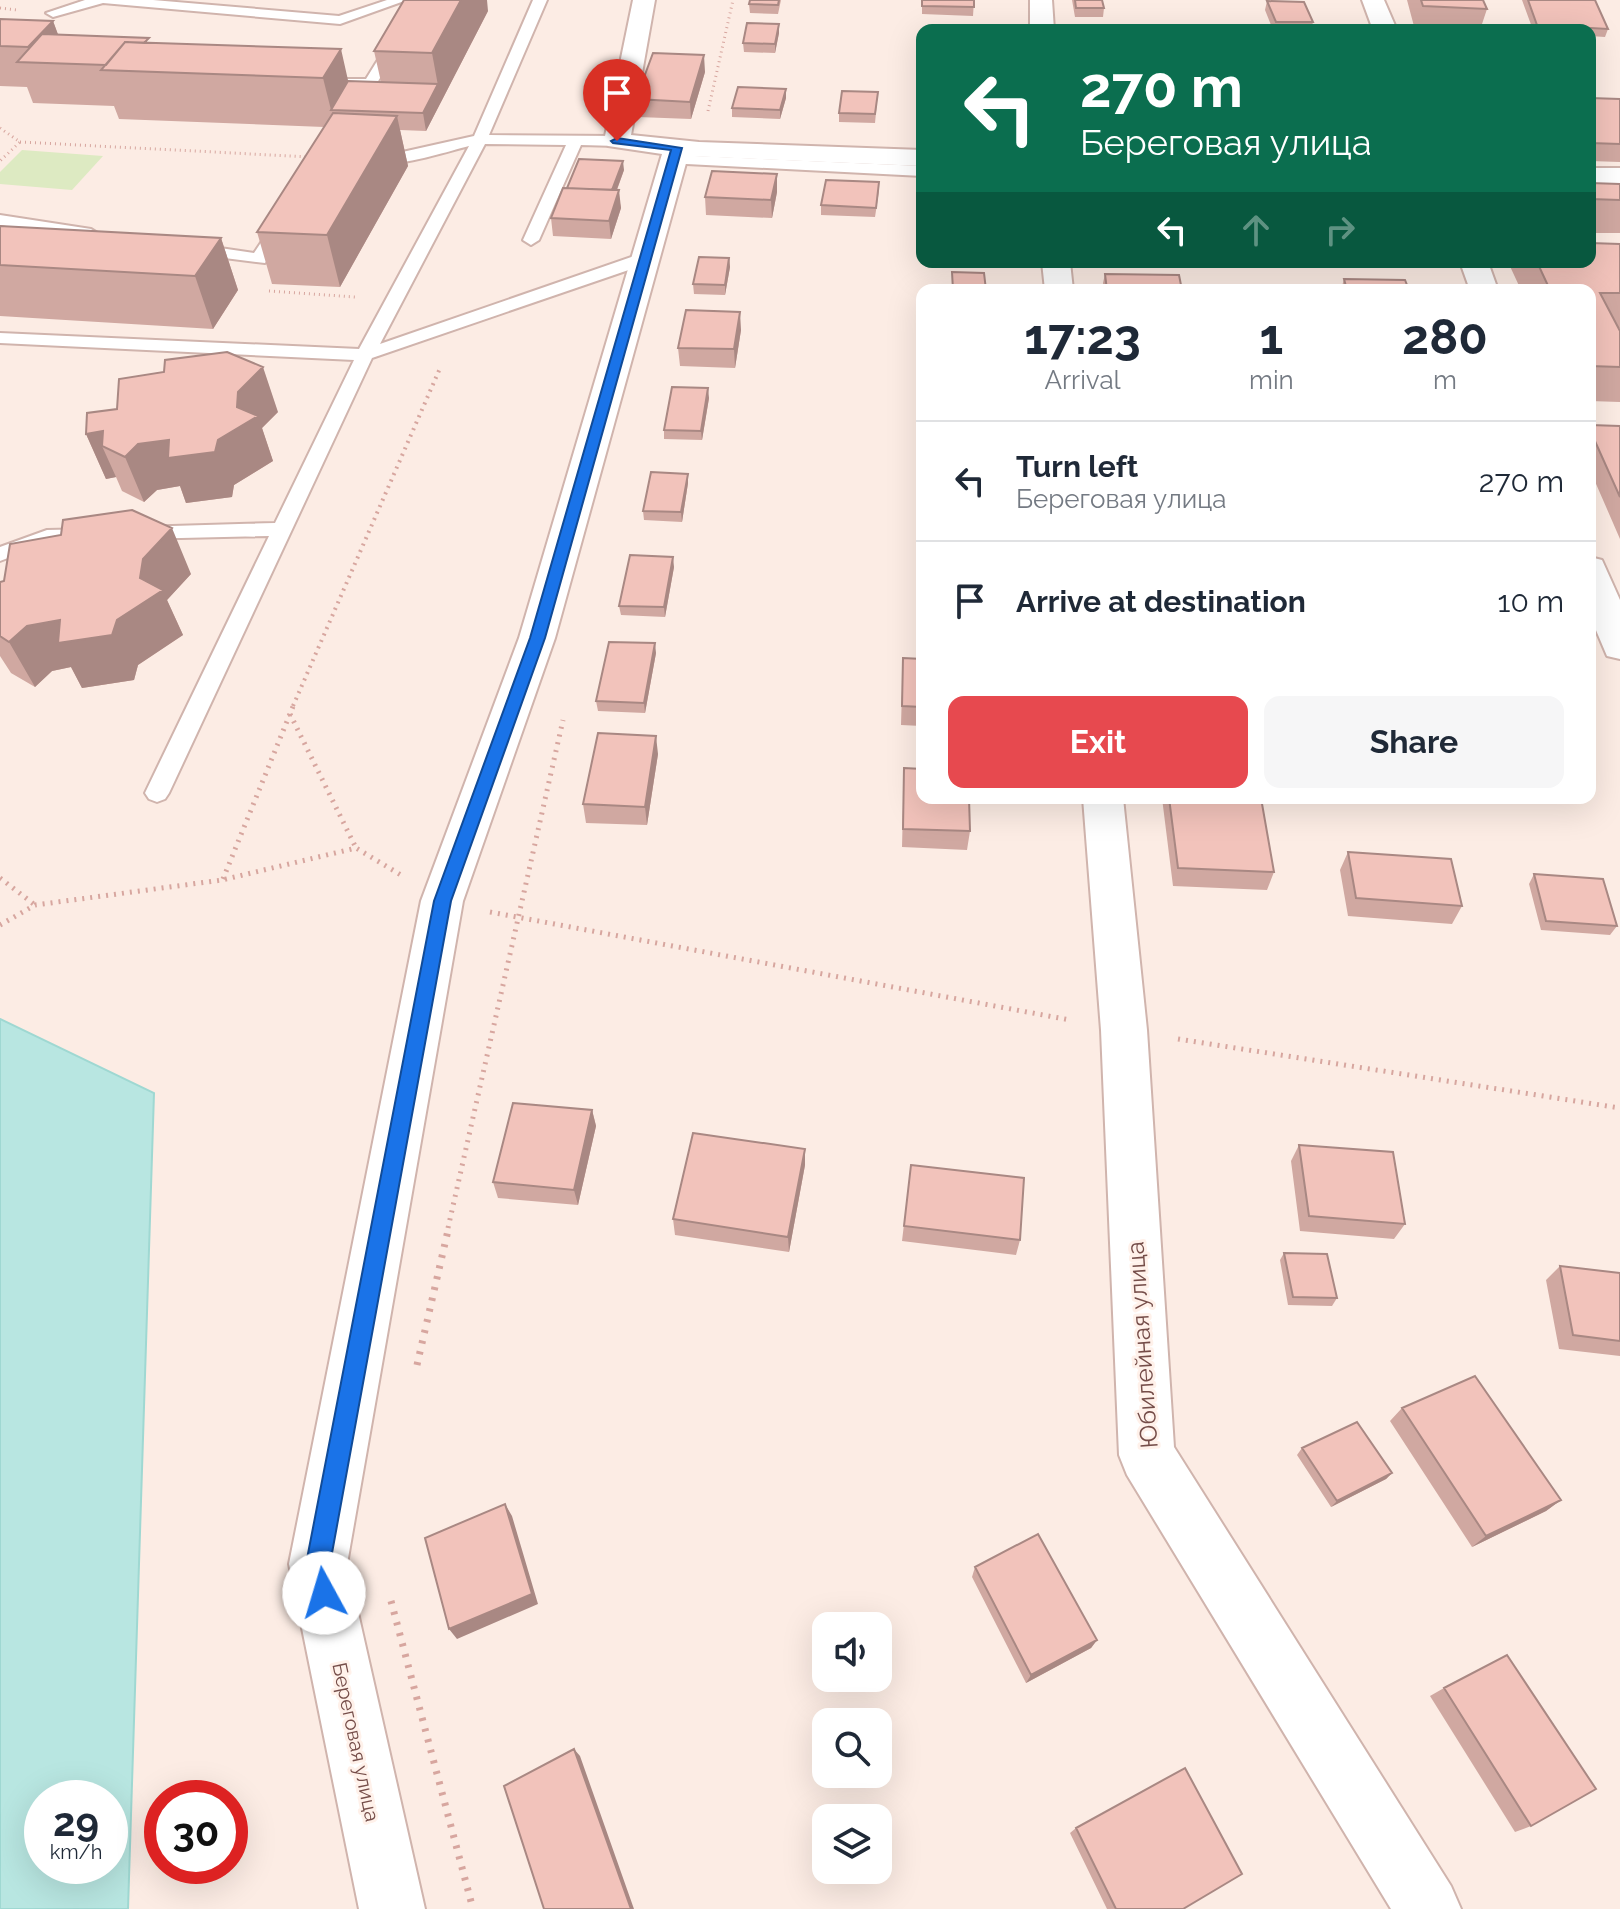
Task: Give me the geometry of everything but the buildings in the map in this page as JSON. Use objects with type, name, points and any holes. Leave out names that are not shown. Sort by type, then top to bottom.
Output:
[{"type":"street","points":[[644,0],[617,141],[682,153],[916,158]]},
{"type":"street","points":[[1041,0],[1042,24]]},
{"type":"street","points":[[1373,0],[1383,24]]},
{"type":"street","name":"Береговая улица","points":[[392,1909],[318,1564],[442,901],[537,638],[646,258],[682,153]]},
{"type":"street","points":[[1596,176],[1620,176]]},
{"type":"street","points":[[1596,584],[1620,647]]},
{"type":"street","name":"Юбилейная улица","points":[[1104,804],[1124,1030],[1147,1455],[1428,1909]]},
{"type":"lane","points":[[53,13],[103,0],[340,20],[400,0]]},
{"type":"lane","points":[[326,82],[370,83],[422,0]]},
{"type":"lane","points":[[157,793],[365,355],[480,139],[540,0]]},
{"type":"lane","points":[[323,158],[389,160],[480,139],[617,141]]},
{"type":"lane","points":[[531,240],[575,141]]},
{"type":"lane","points":[[682,153],[916,171]]},
{"type":"lane","points":[[183,248],[259,259],[291,209]]},
{"type":"lane","points":[[0,220],[107,236]]},
{"type":"lane","points":[[0,338],[365,355],[646,258]]},
{"type":"lane","points":[[0,554],[47,536],[283,529]]},
{"type":"path","points":[[682,153],[733,0]]},
{"type":"path","points":[[0,128],[20,142],[323,158]]},
{"type":"path","points":[[0,161],[20,142]]},
{"type":"path","points":[[259,259],[255,291],[394,299]]},
{"type":"path","points":[[222,880],[290,713],[460,322]]},
{"type":"path","points":[[290,713],[356,848],[442,901],[517,919],[1124,1030],[1620,1108]]},
{"type":"path","points":[[414,1378],[564,718]]},
{"type":"path","points":[[0,925],[35,905],[222,880],[356,848]]},
{"type":"path","points":[[0,878],[35,905]]},
{"type":"path","points":[[388,1591],[473,1909]]},
{"type":"green space","points":[[22,150],[103,156],[72,190],[0,184],[0,172]]},
{"type":"water","points":[[0,1019],[154,1093],[128,1909],[0,1909]]},
{"type":"route","points":[[324,1593],[318,1564],[442,901],[537,638],[677,148],[617,141]]}]
